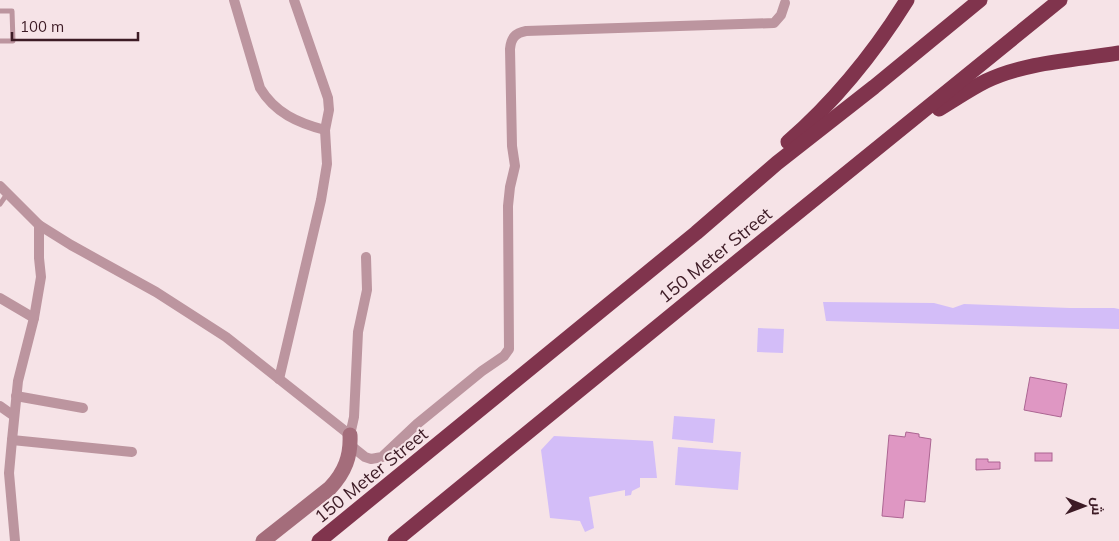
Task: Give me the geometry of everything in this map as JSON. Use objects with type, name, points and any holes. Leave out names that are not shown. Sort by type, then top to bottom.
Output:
[{"type":"highway","points":[[696,233],[744,183],[807,126],[841,92],[907,0]]},
{"type":"highway","name":"150 Meter Street","points":[[319,541],[696,233],[777,163],[980,0]]},
{"type":"highway","name":"150 Meter Street","points":[[395,541],[700,290],[1060,0]]},
{"type":"highway","points":[[896,134],[986,81],[1010,72],[1043,64],[1119,53]]},
{"type":"street","points":[[234,0],[260,88],[265,96],[289,118],[304,125],[325,130]]},
{"type":"street","points":[[279,379],[321,200],[327,164],[325,130],[329,110],[328,98],[294,0]]},
{"type":"street","points":[[4,189],[39,225],[71,246],[156,292],[226,337],[279,379],[350,440],[365,458],[382,457],[417,424],[482,371],[504,356],[510,349],[508,206],[509,193],[516,166],[512,146],[510,58],[511,41],[514,36],[518,32],[526,31],[774,23],[781,15],[785,3]]},
{"type":"street","points":[[15,541],[9,473],[18,381],[34,318],[41,277],[39,225]]},
{"type":"street","points":[[264,541],[330,488],[337,481],[347,464],[354,417],[358,332],[367,290],[366,257]]},
{"type":"street","points":[[0,298],[34,318]]},
{"type":"street","points":[[16,396],[82,408]]},
{"type":"street","points":[[0,406],[14,416]]},
{"type":"street","points":[[12,440],[132,452]]},
{"type":"lane","points":[[0,11],[12,11],[14,41],[0,41]]},
{"type":"lane","points":[[0,204],[4,189]]},
{"type":"shaded area","points":[[823,302],[934,303],[953,308],[964,304],[1114,308],[1119,309],[1119,329],[826,321]]},
{"type":"shaded area","points":[[758,328],[784,329],[783,353],[757,352]]},
{"type":"shaded area","points":[[674,416],[715,419],[713,443],[672,439]]},
{"type":"shaded area","points":[[554,436],[653,441],[657,478],[640,478],[640,487],[632,491],[631,495],[625,496],[625,490],[589,497],[594,528],[585,532],[580,521],[550,518],[541,450]]},
{"type":"shaded area","points":[[678,447],[741,452],[738,490],[675,485]]},
{"type":"building","points":[[1030,377],[1067,384],[1061,417],[1024,410]]},
{"type":"building","points":[[906,432],[919,434],[919,437],[931,439],[925,502],[905,500],[903,518],[882,516],[889,435],[905,437]]},
{"type":"building","points":[[1035,453],[1052,453],[1052,461],[1035,461]]},
{"type":"building","points":[[976,459],[1000,462],[1000,469],[976,470]]}]
